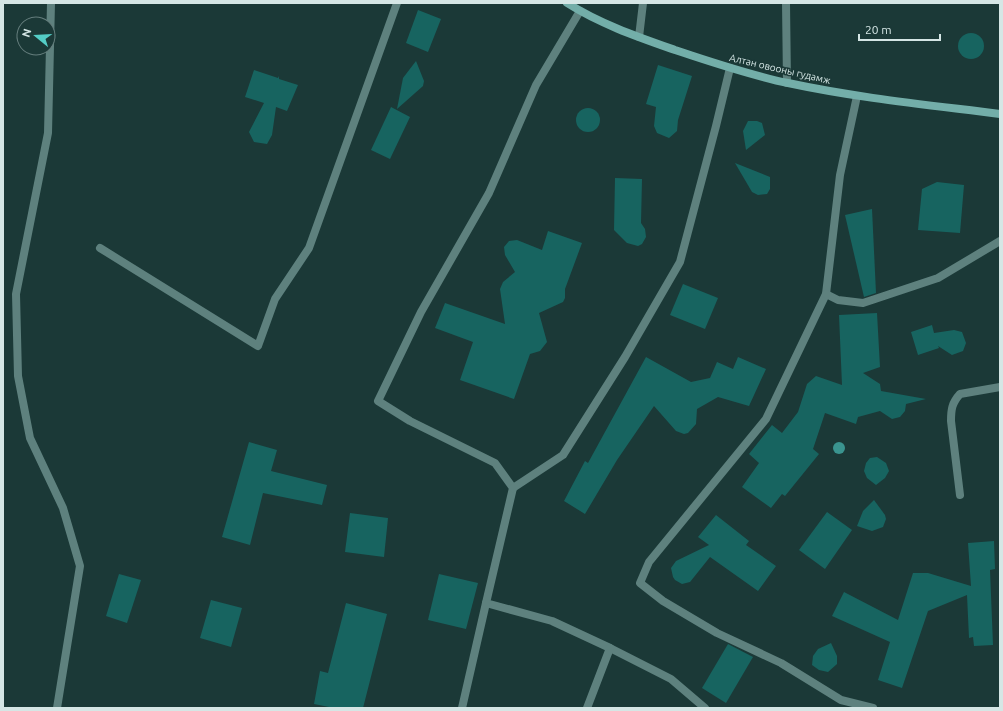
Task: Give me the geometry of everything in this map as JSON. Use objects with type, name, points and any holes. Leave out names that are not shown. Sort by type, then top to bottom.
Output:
[{"type":"main road","name":"Алтан овооны гудамж","points":[[567,3],[580,11],[639,37],[730,68],[787,83],[858,96],[1000,114]]},
{"type":"street","points":[[51,3],[48,133],[16,294],[18,376],[30,438],[63,508],[80,566],[57,708]]},
{"type":"street","points":[[100,248],[258,346],[275,300],[309,248],[397,3]]},
{"type":"street","points":[[639,37],[643,3]]},
{"type":"street","points":[[786,3],[787,83]]},
{"type":"street","points":[[513,488],[495,463],[410,421],[378,400],[421,312],[489,193],[536,85],[580,11]]},
{"type":"street","points":[[462,708],[513,488],[563,455],[625,357],[680,262],[730,68]]},
{"type":"street","points":[[858,96],[840,175],[826,294],[766,419],[649,562],[640,583],[663,601],[717,633],[781,663],[841,700],[873,708]]},
{"type":"street","points":[[826,294],[838,300],[863,303],[938,278],[1000,241]]},
{"type":"street","points":[[960,495],[951,421],[951,409],[953,402],[960,394],[1000,387]]},
{"type":"street","points":[[486,603],[552,621],[610,648],[671,679],[705,708]]},
{"type":"street","points":[[587,708],[610,648]]},
{"type":"building","points":[[418,10],[441,19],[428,52],[406,43]]},
{"type":"building","points":[[971,33],[980,37],[984,46],[980,55],[971,59],[962,55],[958,46],[962,37]]},
{"type":"building","points":[[416,61],[424,81],[423,86],[397,109],[403,78]]},
{"type":"building","points":[[658,65],[692,76],[678,120],[677,131],[669,138],[657,133],[654,126],[656,107],[646,104]]},
{"type":"building","points":[[254,70],[278,78],[279,76],[279,79],[298,85],[287,111],[276,107],[272,135],[267,144],[254,142],[249,132],[264,103],[245,97]]},
{"type":"building","points":[[391,107],[410,117],[390,159],[371,150]]},
{"type":"building","points":[[588,108],[597,111],[600,120],[597,129],[588,132],[579,129],[576,120],[579,111]]},
{"type":"building","points":[[748,121],[757,121],[762,123],[765,135],[746,150],[743,131]]},
{"type":"building","points":[[735,163],[770,177],[770,189],[767,194],[758,195],[752,192]]},
{"type":"building","points":[[615,178],[642,179],[641,223],[645,229],[646,237],[642,244],[638,246],[627,243],[614,230]]},
{"type":"building","points":[[937,182],[964,185],[960,233],[918,230],[922,189]]},
{"type":"building","points":[[872,209],[876,293],[864,297],[845,215]]},
{"type":"building","points":[[548,231],[582,243],[565,289],[565,298],[563,302],[539,313],[547,342],[540,351],[530,354],[514,399],[460,380],[473,342],[435,328],[445,303],[505,324],[500,289],[503,282],[515,272],[505,255],[504,247],[509,241],[517,240],[542,250]]},
{"type":"building","points":[[683,284],[718,298],[705,329],[670,315]]},
{"type":"building","points":[[877,313],[880,367],[863,373],[880,384],[881,391],[926,399],[906,404],[905,411],[900,417],[892,419],[880,411],[858,417],[856,424],[825,413],[813,449],[819,454],[785,496],[782,494],[771,508],[742,487],[759,463],[749,454],[772,425],[782,433],[798,412],[807,384],[816,376],[842,385],[839,315]]},
{"type":"building","points":[[932,325],[934,333],[954,330],[962,332],[966,343],[963,351],[952,355],[938,346],[939,348],[918,355],[911,332]]},
{"type":"building","points":[[646,357],[691,382],[710,378],[717,362],[733,369],[738,357],[766,369],[749,406],[718,397],[697,409],[696,424],[688,433],[684,434],[676,431],[654,406],[617,460],[585,514],[564,501],[585,461],[588,463]]},
{"type":"building","points":[[249,442],[277,450],[271,471],[327,485],[322,505],[263,493],[250,545],[222,537]]},
{"type":"building","points":[[877,457],[886,463],[889,471],[885,478],[876,485],[867,478],[864,471],[866,463],[870,458]]},
{"type":"building","points":[[874,500],[885,515],[886,519],[883,527],[872,531],[857,526],[863,511]]},
{"type":"building","points":[[827,512],[852,530],[825,569],[799,550]]},
{"type":"building","points":[[350,513],[388,518],[384,557],[345,552]]},
{"type":"building","points":[[716,515],[749,541],[746,545],[776,566],[758,591],[710,557],[690,582],[682,584],[673,577],[671,568],[676,561],[709,545],[698,537]]},
{"type":"building","points":[[994,541],[995,569],[990,570],[993,645],[974,646],[973,637],[969,638],[967,595],[928,611],[902,688],[878,680],[890,642],[832,616],[844,592],[898,620],[913,573],[928,573],[971,586],[968,543]]},
{"type":"building","points":[[119,574],[141,580],[127,623],[106,616]]},
{"type":"building","points":[[439,574],[478,583],[466,629],[428,620]]},
{"type":"building","points":[[211,600],[242,608],[231,647],[200,638]]},
{"type":"building","points":[[346,603],[387,614],[363,708],[334,708],[314,704],[320,671],[328,673]]},
{"type":"building","points":[[831,643],[837,656],[837,664],[828,672],[819,670],[812,665],[813,656],[818,649]]},
{"type":"building","points":[[728,644],[753,657],[726,703],[702,688]]}]
